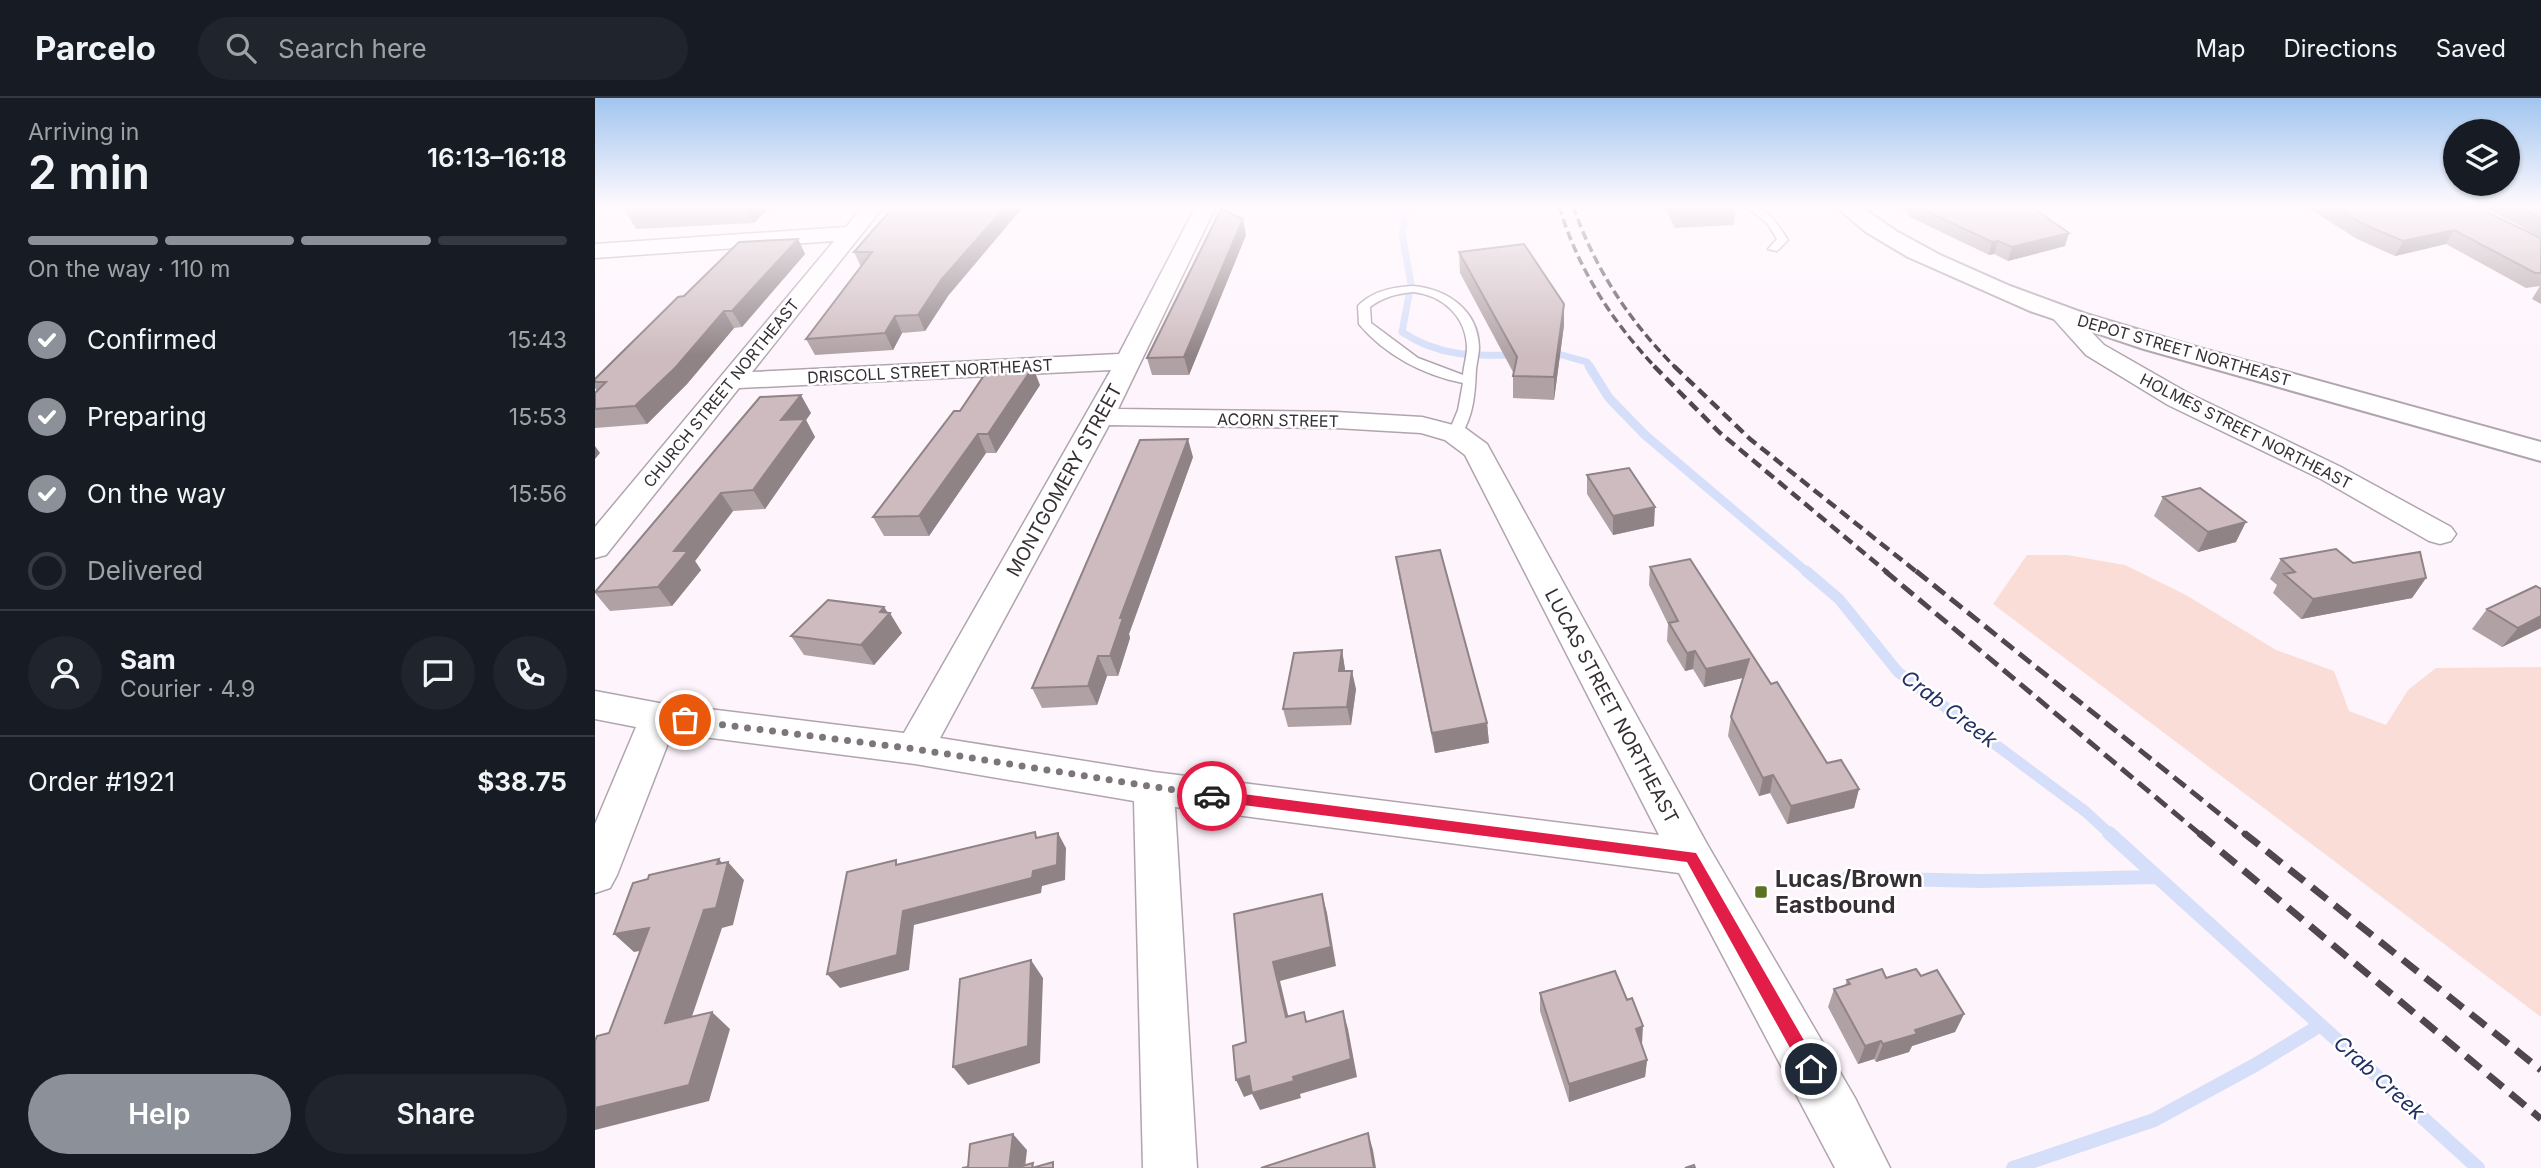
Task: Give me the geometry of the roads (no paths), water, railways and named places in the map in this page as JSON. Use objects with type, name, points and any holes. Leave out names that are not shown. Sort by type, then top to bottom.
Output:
[{"type":"street","name":"CHURCH STREET NORTHEAST","points":[[595,548],[833,256]]},
{"type":"street","name":"MONTGOMERY STREET","points":[[915,749],[1100,417],[1181,256]]},
{"type":"street","name":"DEPOT STREET NORTHEAST","points":[[1923,256],[2063,316],[2144,342],[2541,452]]},
{"type":"street","name":"HOLMES STREET NORTHEAST","points":[[2063,316],[2095,350],[2178,399],[2331,473],[2439,534]]},
{"type":"street","name":"DRISCOLL STREET NORTHEAST","points":[[731,382],[1128,361]]},
{"type":"street","name":"ACORN STREET","points":[[1100,417],[1336,420],[1422,425],[1455,434]]},
{"type":"street","name":"LUCAS STREET NORTHEAST","points":[[1455,434],[1477,450],[1692,857],[1837,1116],[1863,1168]]},
{"type":"street","points":[[595,705],[659,716],[915,749],[1154,788],[1692,857]]},
{"type":"street","points":[[595,875],[659,716]]},
{"type":"street","points":[[1154,788],[1170,1168]]},
{"type":"lane","points":[[1455,434],[1464,418],[1469,398],[1473,346],[1469,327],[1460,310],[1438,293],[1424,289],[1397,290],[1377,295],[1364,306],[1365,324],[1398,354],[1446,376],[1470,380]]},
{"type":"waterway","name":"Crab Creek","points":[[1406,256],[1411,284],[1402,332],[1444,351],[1472,355],[1518,355]]},
{"type":"waterway","name":"Crab Creek","points":[[1548,355],[1562,355],[1587,362],[1589,366]]},
{"type":"waterway","name":"Crab Creek","points":[[1589,366],[1609,398],[1645,435],[1808,573]]},
{"type":"waterway","name":"Crab Creek","points":[[1806,571],[1839,599],[1898,672],[2086,812],[2111,835]]},
{"type":"waterway","name":"Crab Creek","points":[[2109,833],[2478,1168]]},
{"type":"waterway","points":[[1847,878],[1982,881],[2155,877]]},
{"type":"waterway","points":[[2013,1168],[2154,1120],[2255,1065],[2319,1026]]},
{"type":"railway","points":[[1578,256],[1611,312],[1656,368]]},
{"type":"railway","points":[[1594,256],[1629,313],[1675,367]]},
{"type":"railway","points":[[1654,366],[1719,432],[1888,573]]},
{"type":"railway","points":[[1675,367],[1750,439],[1918,573]]},
{"type":"railway","points":[[1885,571],[2201,835]]},
{"type":"railway","points":[[1916,571],[2246,835]]},
{"type":"railway","points":[[2199,833],[2541,1119]]},
{"type":"railway","points":[[2244,833],[2541,1070]]},
{"type":"place","name":"Lucas/Brown Eastbound","points":[[1761,892]]}]
